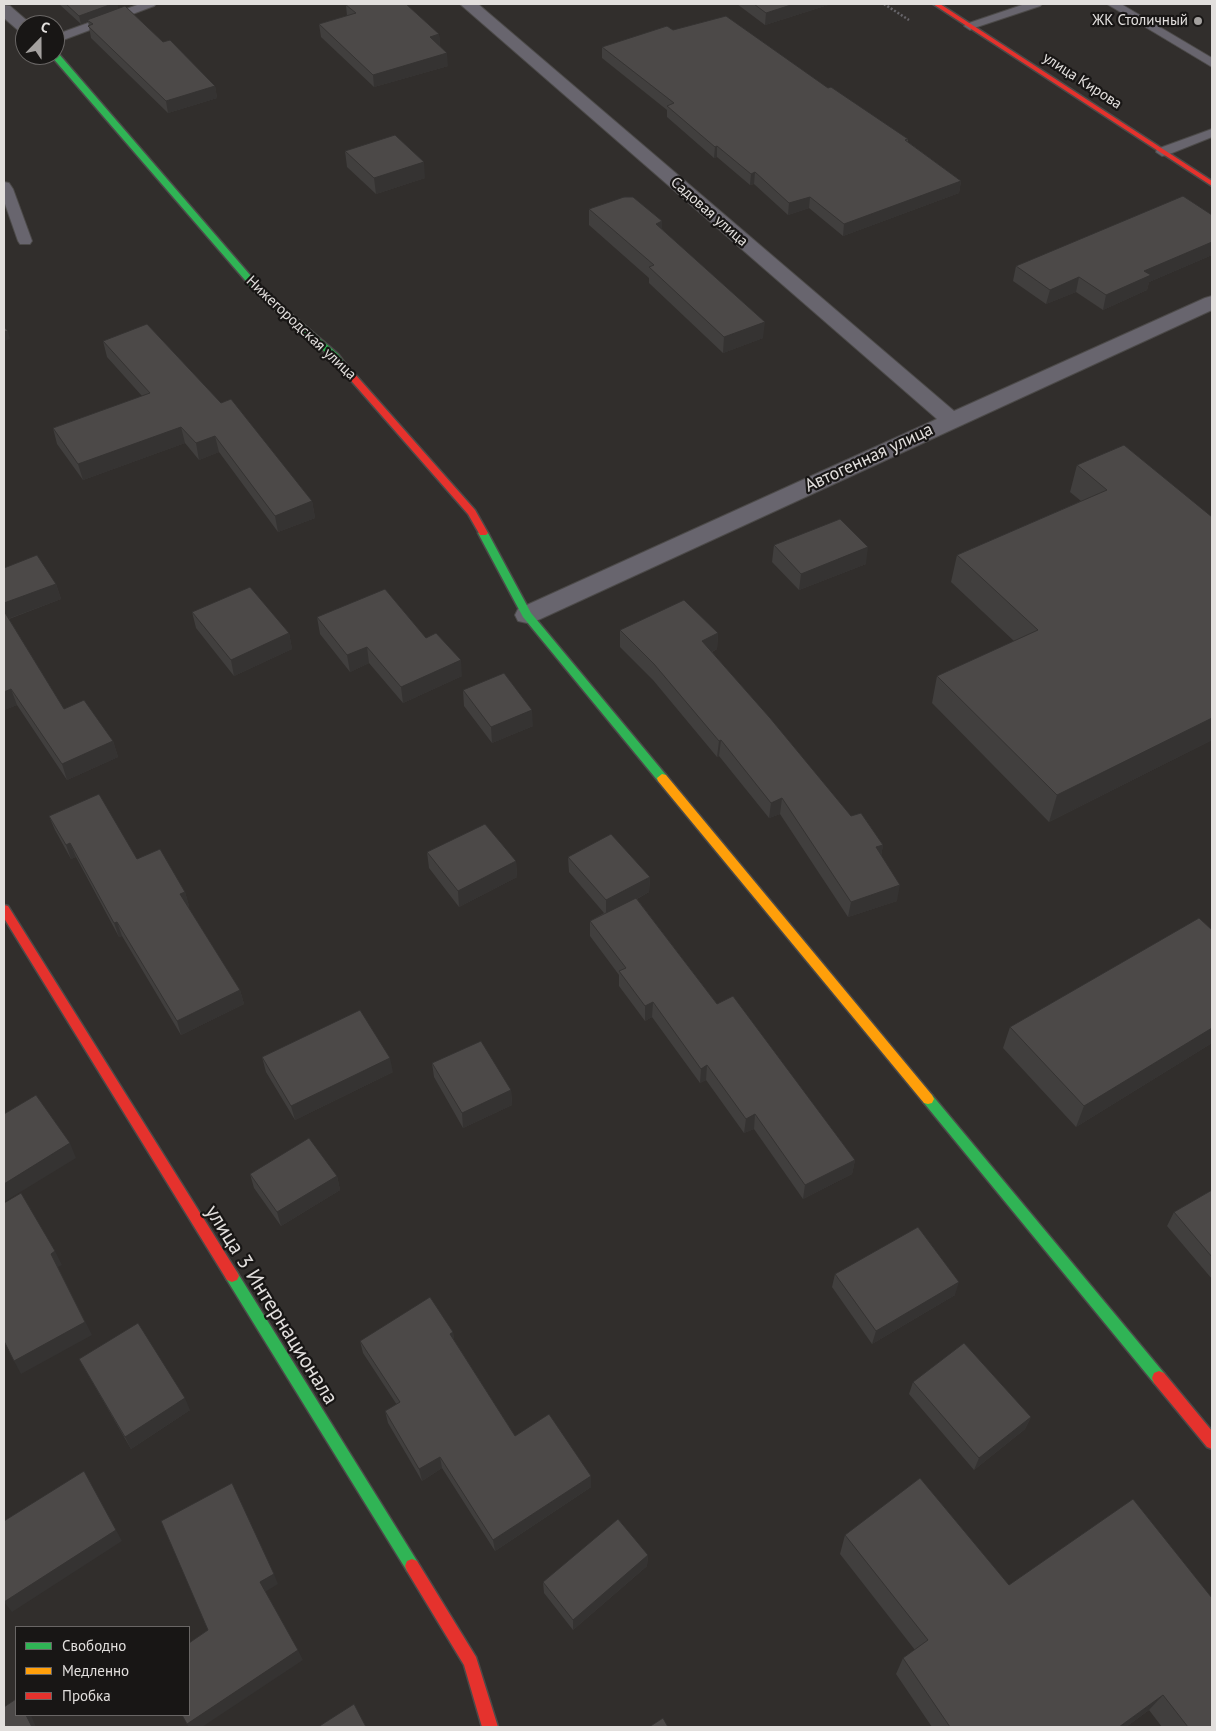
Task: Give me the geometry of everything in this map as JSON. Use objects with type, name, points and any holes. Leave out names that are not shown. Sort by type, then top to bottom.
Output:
[{"type":"street","name":"Садовая улица","points":[[468,4],[951,420]]},
{"type":"street","name":"улица Кирова","points":[[936,4],[1212,184]]},
{"type":"street","points":[[4,10],[15,19]]},
{"type":"street","name":"Нижегородская улица","points":[[64,65],[260,292],[335,356],[472,512],[527,614],[1212,1442]]},
{"type":"street","name":"Автогенная улица","points":[[527,614],[1212,302]]},
{"type":"street","name":"улица 3 Интернационала","points":[[4,909],[471,1662],[490,1727]]},
{"type":"lane","points":[[65,35],[150,4]]},
{"type":"lane","points":[[970,26],[1036,4]]},
{"type":"lane","points":[[1113,4],[1212,62]]},
{"type":"lane","points":[[1162,152],[1212,133]]},
{"type":"lane","points":[[4,186],[25,241]]},
{"type":"building","points":[[66,4],[112,4],[79,16]]},
{"type":"building","points":[[406,4],[439,34],[430,37],[447,53],[373,75],[319,24],[356,13],[346,5]]},
{"type":"building","points":[[754,4],[794,4],[766,13]]},
{"type":"building","points":[[125,6],[163,42],[170,40],[215,86],[166,101],[88,26],[93,24],[87,20]]},
{"type":"building","points":[[726,16],[828,88],[831,87],[908,139],[905,140],[961,181],[844,224],[810,197],[789,203],[755,172],[751,174],[717,146],[715,147],[667,106],[674,103],[602,47],[667,26],[673,30]]},
{"type":"building","points":[[395,135],[424,162],[374,178],[345,151]]},
{"type":"building","points":[[1183,196],[1212,215],[1212,242],[1144,271],[1151,275],[1106,295],[1079,277],[1050,290],[1016,266]]},
{"type":"building","points":[[624,197],[633,197],[662,221],[656,224],[765,322],[724,337],[649,267],[654,265],[589,209]]},
{"type":"building","points":[[147,324],[221,403],[231,399],[312,501],[275,516],[215,436],[196,443],[181,427],[78,464],[53,428],[150,393],[103,341]]},
{"type":"building","points":[[1124,445],[1212,517],[1212,718],[1057,795],[937,676],[1038,630],[957,555],[1107,490],[1077,465]]},
{"type":"building","points":[[840,519],[868,547],[801,574],[774,545]]},
{"type":"building","points":[[37,555],[56,584],[4,603],[4,568]]},
{"type":"building","points":[[250,587],[289,633],[231,660],[192,612]]},
{"type":"building","points":[[385,589],[426,638],[436,633],[461,660],[401,687],[367,647],[347,655],[317,617]]},
{"type":"building","points":[[684,600],[718,633],[702,641],[770,718],[851,816],[861,813],[883,845],[876,847],[900,885],[851,902],[782,798],[771,803],[721,740],[719,741],[654,664],[620,630]]},
{"type":"building","points":[[4,611],[64,709],[84,700],[113,741],[62,764],[11,689],[4,692]]},
{"type":"building","points":[[504,673],[532,710],[491,727],[463,690]]},
{"type":"building","points":[[99,794],[137,859],[160,849],[185,892],[180,894],[240,990],[177,1021],[117,922],[114,923],[70,843],[66,845],[49,816]]},
{"type":"building","points":[[485,824],[516,861],[458,891],[427,852]]},
{"type":"building","points":[[611,834],[650,877],[606,900],[568,857]]},
{"type":"building","points":[[636,898],[717,1004],[733,996],[855,1160],[805,1185],[755,1114],[746,1119],[707,1065],[701,1069],[653,1002],[645,1006],[619,971],[626,968],[590,921]]},
{"type":"building","points":[[1199,918],[1212,930],[1212,1028],[1084,1106],[1010,1027]]},
{"type":"building","points":[[360,1010],[390,1058],[291,1106],[262,1057]]},
{"type":"building","points":[[481,1041],[511,1090],[462,1113],[432,1063]]},
{"type":"building","points":[[36,1095],[70,1143],[4,1184],[4,1114]]},
{"type":"building","points":[[309,1138],[337,1176],[277,1212],[250,1174]]},
{"type":"building","points":[[1212,1190],[1212,1257],[1174,1212]]},
{"type":"building","points":[[21,1193],[55,1251],[51,1254],[85,1322],[14,1361],[4,1341],[4,1203]]},
{"type":"building","points":[[918,1227],[959,1282],[876,1331],[835,1274]]},
{"type":"building","points":[[430,1297],[453,1332],[450,1334],[515,1436],[549,1414],[591,1476],[493,1540],[440,1457],[419,1469],[385,1411],[400,1402],[360,1341]]},
{"type":"building","points":[[138,1323],[185,1398],[125,1437],[79,1359]]},
{"type":"building","points":[[964,1343],[1031,1417],[979,1458],[913,1382]]},
{"type":"building","points":[[84,1471],[116,1530],[4,1602],[4,1521]]},
{"type":"building","points":[[920,1478],[1009,1585],[1133,1499],[1212,1598],[1212,1727],[1188,1727],[1163,1695],[1119,1727],[950,1727],[903,1658],[928,1640],[845,1535]]},
{"type":"building","points":[[232,1483],[274,1574],[260,1582],[298,1650],[187,1724],[183,1716],[190,1716],[190,1642],[208,1630],[161,1521]]},
{"type":"building","points":[[618,1519],[648,1555],[573,1620],[543,1582]]},
{"type":"building","points":[[15,1700],[15,1716],[26,1716],[32,1727],[4,1727],[4,1707]]},
{"type":"building","points":[[354,1704],[366,1727],[318,1727]]},
{"type":"building","points":[[663,1718],[668,1727],[649,1727]]},
{"type":"traffic: fast","points":[[64,65],[260,292],[335,356],[343,366]]},
{"type":"traffic: fast","points":[[483,533],[527,615],[662,778]]},
{"type":"traffic: fast","points":[[928,1099],[1159,1378]]},
{"type":"traffic: fast","points":[[232,1276],[412,1566]]},
{"type":"traffic: slow","points":[[662,778],[928,1099]]},
{"type":"traffic: jam","points":[[936,4],[1212,184]]},
{"type":"traffic: jam","points":[[343,366],[472,512],[483,533]]},
{"type":"traffic: jam","points":[[4,909],[232,1276]]},
{"type":"traffic: jam","points":[[1159,1378],[1212,1442]]},
{"type":"traffic: jam","points":[[412,1566],[471,1662],[490,1727]]},
{"type":"place","name":"ЖК Столичный","points":[[1198,21]]}]
